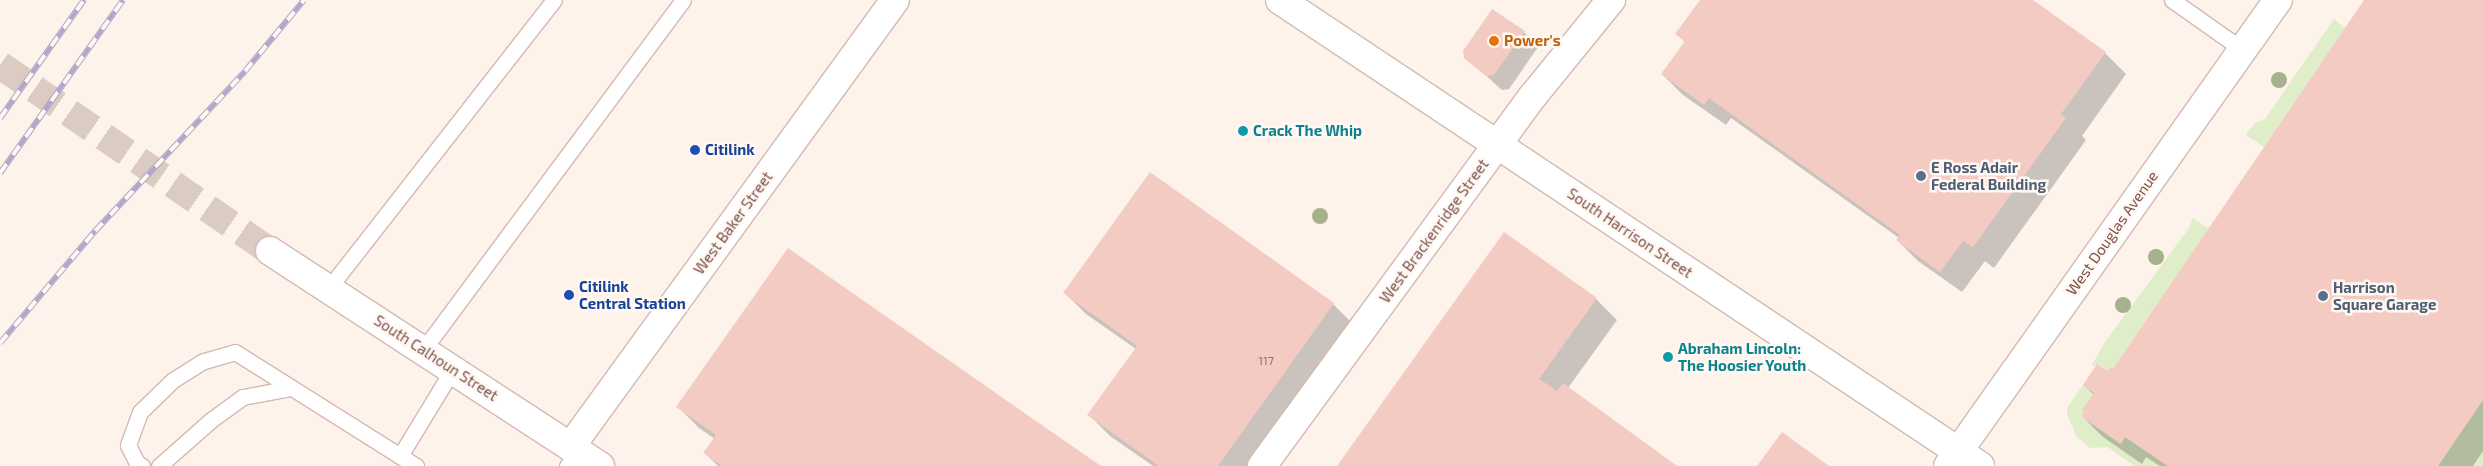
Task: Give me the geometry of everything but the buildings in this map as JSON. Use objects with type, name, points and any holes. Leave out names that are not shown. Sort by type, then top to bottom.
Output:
[{"type":"street","name":"West Baker Street","points":[[572,454],[895,0]]},
{"type":"street","name":"South Harrison Street","points":[[1280,0],[1498,145],[1962,461]]},
{"type":"street","name":"West Brackenridge Street","points":[[1262,466],[1538,89],[1611,0]]},
{"type":"street","name":"West Douglas Avenue","points":[[1962,461],[2278,0]]},
{"type":"street","name":"South Calhoun Street","points":[[270,251],[453,369],[572,454],[600,466]]},
{"type":"lane","points":[[328,288],[554,0]]},
{"type":"lane","points":[[423,350],[684,0]]},
{"type":"lane","points":[[2172,0],[2242,50]]},
{"type":"lane","points":[[142,466],[137,463],[128,445],[140,412],[172,380],[204,361],[235,352],[416,466]]},
{"type":"lane","points":[[400,456],[453,369]]},
{"type":"lane","points":[[159,466],[211,420],[243,397],[291,388]]},
{"type":"green space","points":[[2334,19],[2345,28],[2264,147],[2247,136],[2247,133],[2255,123],[2265,119]]},
{"type":"green space","points":[[2193,218],[2209,229],[2113,369],[2108,371],[2098,364],[2095,367],[2092,365],[2105,342],[2189,228]]},
{"type":"green space","points":[[2083,385],[2094,393],[2082,410],[2084,412],[2081,417],[2120,444],[2125,437],[2168,466],[2134,466],[2108,447],[2090,448],[2077,437],[2067,415],[2067,408]]},
{"type":"green space","points":[[2483,400],[2483,466],[2438,466],[2450,448]]},
{"type":"tunnel","points":[[0,65],[270,251]]},
{"type":"railway","points":[[0,118],[84,0]]},
{"type":"railway","points":[[0,173],[123,0]]},
{"type":"railway","points":[[0,343],[95,231],[245,71],[304,0]]},
{"type":"place","name":"Power's","points":[[1494,41]]},
{"type":"place","name":"Crack The Whip","points":[[1243,131]]},
{"type":"place","name":"Citilink","points":[[695,150]]},
{"type":"place","name":"E Ross Adair Federal Building","points":[[1921,176]]},
{"type":"place","name":"Citilink Central Station","points":[[569,295]]},
{"type":"place","name":"Harrison Square Garage","points":[[2323,296]]},
{"type":"place","name":"Abraham Lincoln: The Hoosier Youth","points":[[1668,357]]}]
